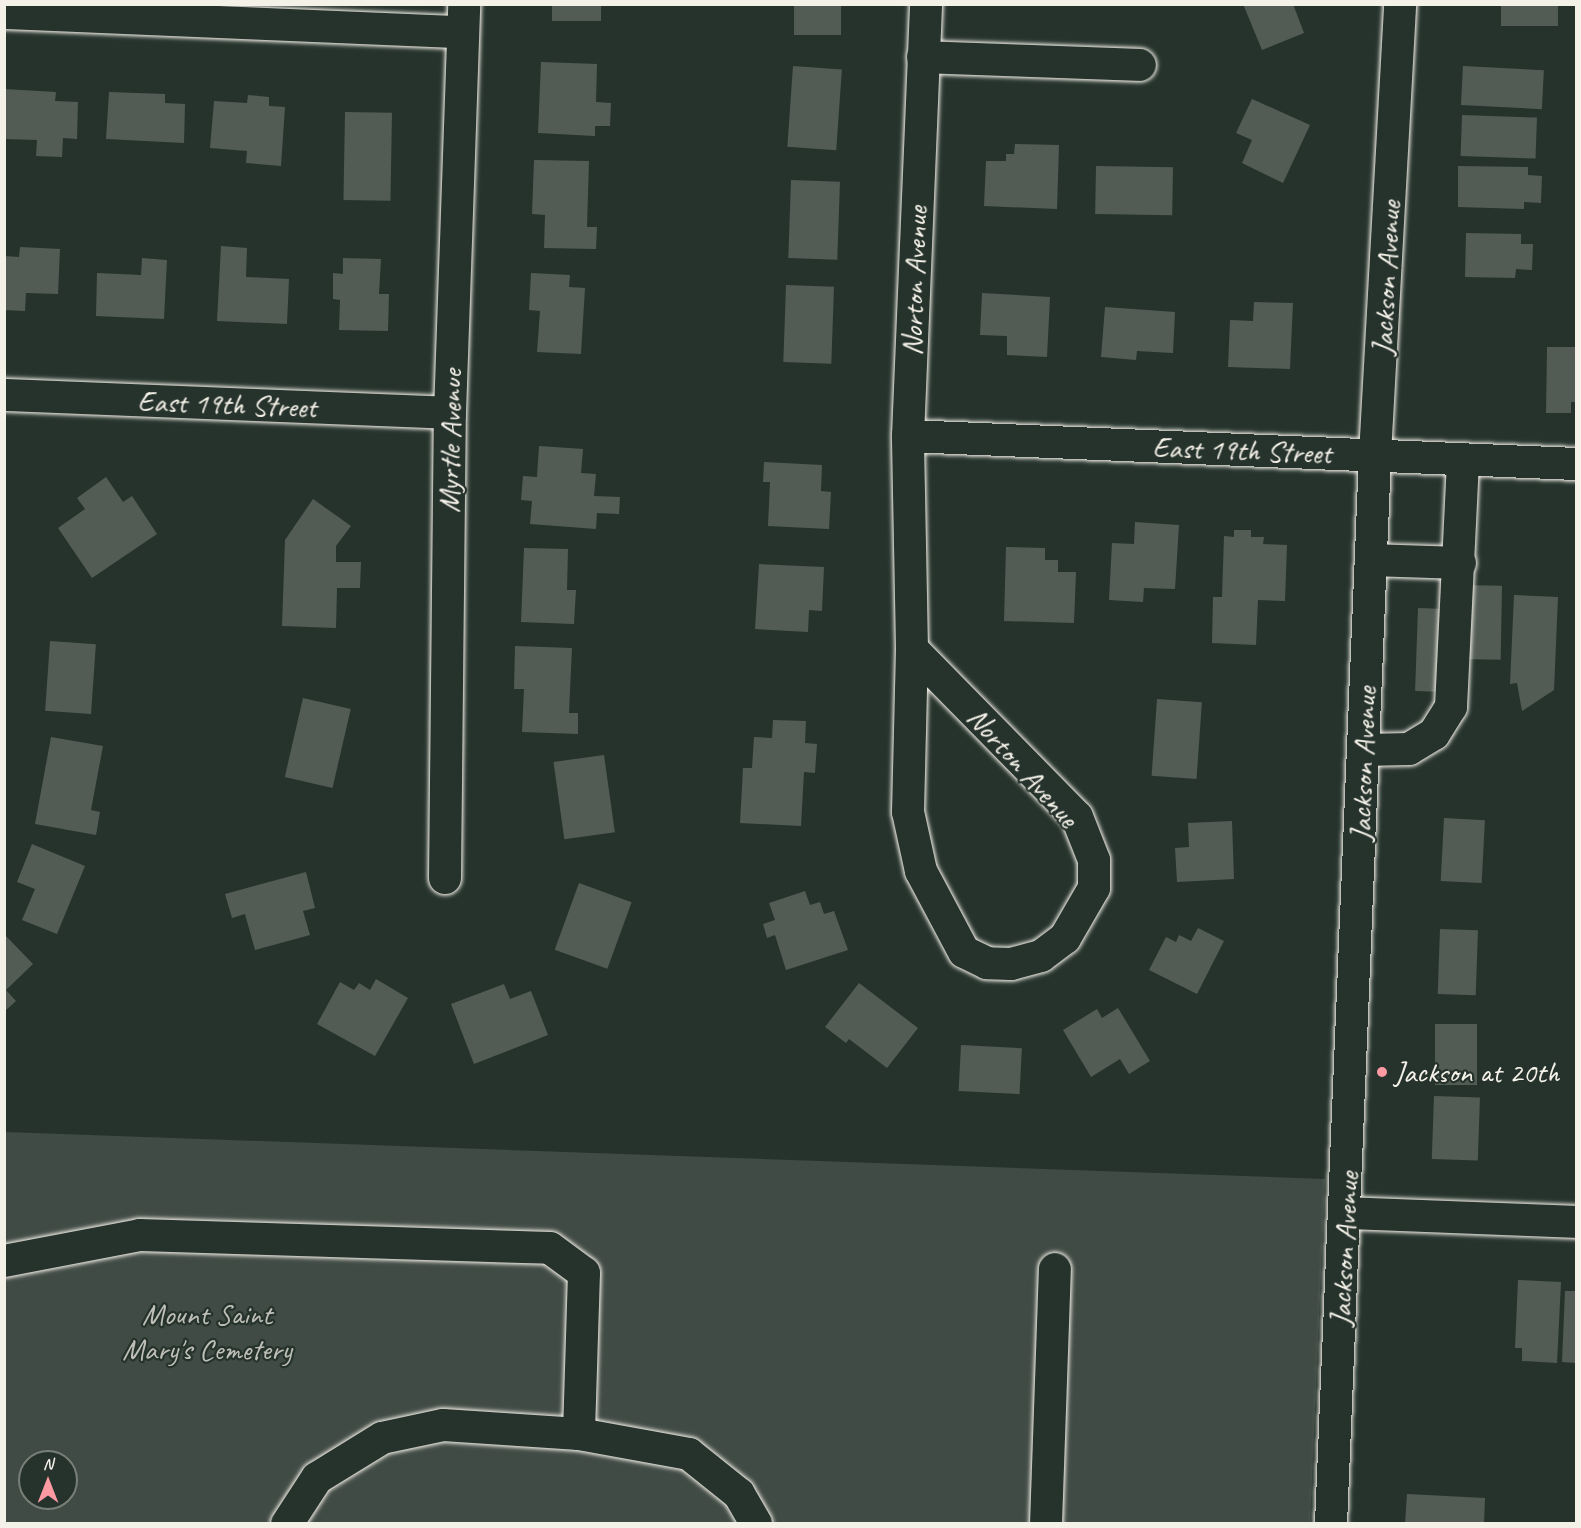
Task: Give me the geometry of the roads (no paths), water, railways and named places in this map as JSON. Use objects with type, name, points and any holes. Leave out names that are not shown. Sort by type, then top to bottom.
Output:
[{"type":"street","name":"Norton Avenue","points":[[912,649],[1077,817],[1094,860],[1094,888],[1065,938],[1041,956],[1011,964],[987,963],[964,951],[921,870],[908,812],[912,649],[908,436],[926,4]]},
{"type":"street","name":"Jackson Avenue","points":[[1331,1524],[1346,1213],[1375,455],[1400,4]]},
{"type":"street","points":[[4,13],[464,18]]},
{"type":"street","name":"Myrtle Avenue","points":[[446,878],[450,413],[464,18]]},
{"type":"street","points":[[923,57],[1140,65]]},
{"type":"street","name":"East 19th Street","points":[[4,394],[450,413]]},
{"type":"street","name":"East 19th Street","points":[[908,436],[1576,464]]},
{"type":"street","points":[[1364,750],[1409,749],[1434,734],[1451,707],[1460,563],[1463,459]]},
{"type":"street","points":[[1371,560],[1460,563]]},
{"type":"street","points":[[1346,1213],[1576,1222]]},
{"type":"street","points":[[4,1261],[140,1235],[550,1248],[584,1273],[579,1434]]},
{"type":"street","points":[[1046,1524],[1055,1269]]},
{"type":"street","points":[[287,1524],[317,1478],[382,1438],[442,1425],[579,1434],[689,1454],[739,1494],[756,1524]]},
{"type":"place","name":"Jackson at 20th","points":[[1382,1072]]},
{"type":"park label","name":"Mount Saint Mary's Cemetery","points":[[207,1331]]}]
